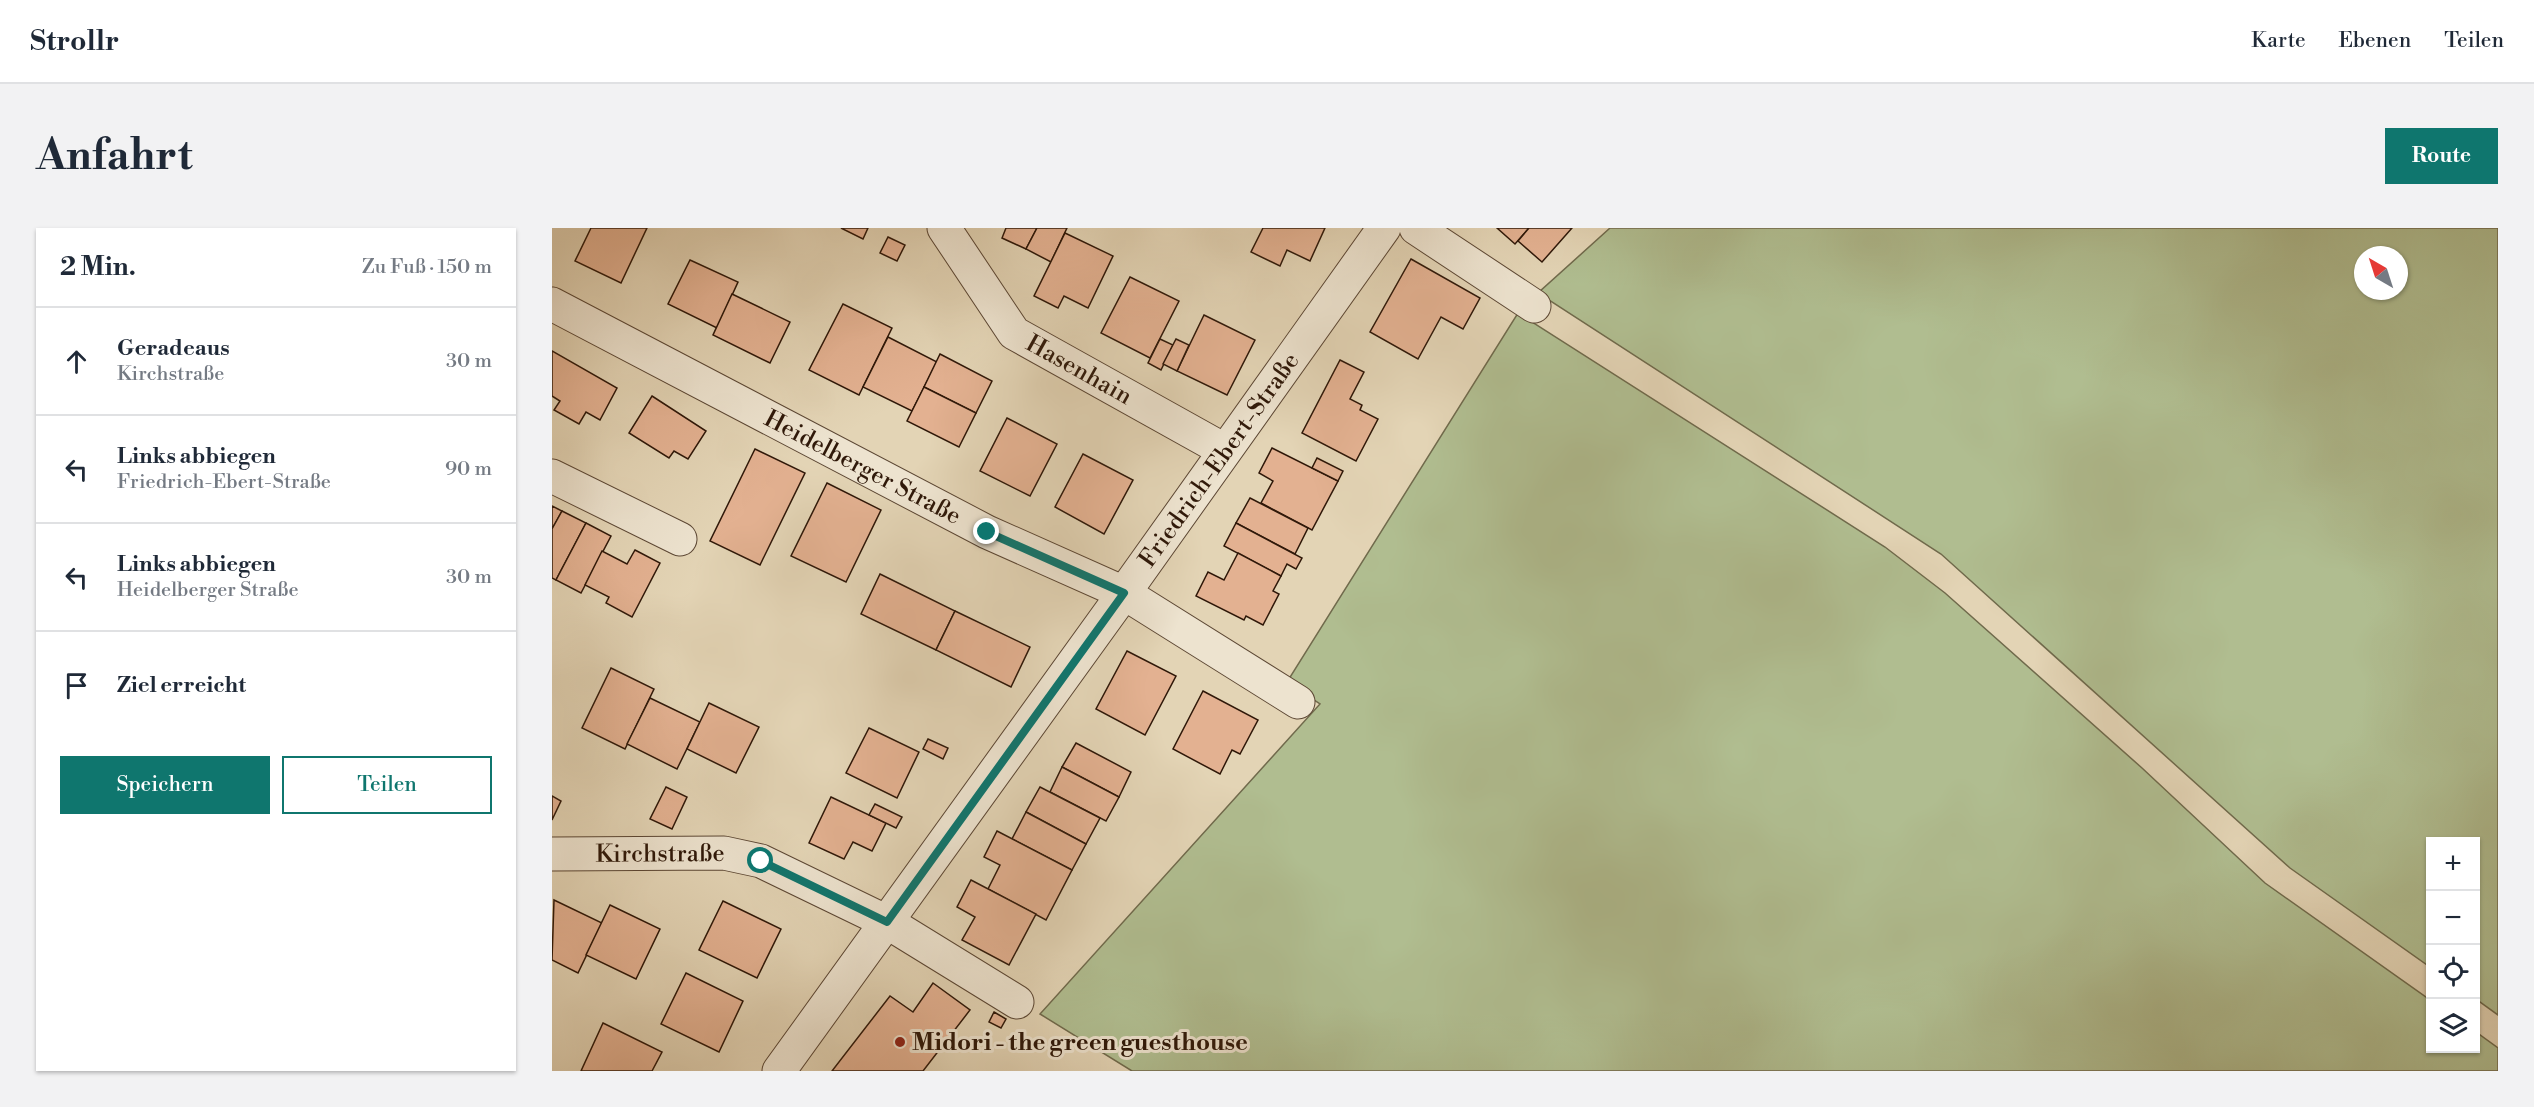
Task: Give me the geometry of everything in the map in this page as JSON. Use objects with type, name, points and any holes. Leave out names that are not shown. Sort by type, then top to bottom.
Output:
[{"type":"street","name":"Hasenhain","points":[[944,228],[1014,333],[1224,450]]},
{"type":"street","name":"Friedrich-Ebert-Straße","points":[[779,1071],[1384,228]]},
{"type":"street","points":[[1416,228],[1534,306]]},
{"type":"street","name":"Heidelberger Straße","points":[[552,304],[987,532],[1124,593],[1298,702]]},
{"type":"street","points":[[552,476],[680,539]]},
{"type":"street","name":"Kirchstraße","points":[[552,854],[724,853],[761,861],[887,922],[1017,1002]]},
{"type":"green space","points":[[1610,228],[2498,228],[2498,1015],[2480,1002],[2480,837],[2426,837],[2426,964],[2290,868],[1941,554],[1538,293]]},
{"type":"green space","points":[[1518,313],[1885,547],[1945,593],[2142,768],[2265,883],[2426,997],[2426,1053],[2480,1053],[2480,1035],[2498,1048],[2498,1071],[1132,1071],[1040,1014],[1320,704],[1287,682]]},
{"type":"building","points":[[591,228],[647,228],[621,283],[575,261]]},
{"type":"building","points":[[841,228],[868,228],[863,239]]},
{"type":"building","points":[[1006,228],[1037,228],[1026,249],[1002,238]]},
{"type":"building","points":[[1037,228],[1067,228],[1051,262],[1026,249]]},
{"type":"building","points":[[1263,228],[1325,228],[1310,261],[1287,250],[1280,266],[1251,252]]},
{"type":"building","points":[[1497,228],[1529,228],[1515,244]]},
{"type":"building","points":[[1529,228],[1572,228],[1542,262],[1518,241]]},
{"type":"building","points":[[1065,233],[1113,256],[1088,308],[1064,296],[1058,308],[1034,296]]},
{"type":"building","points":[[888,237],[905,245],[897,261],[880,253]]},
{"type":"building","points":[[1411,259],[1480,298],[1463,329],[1441,317],[1418,359],[1370,332]]},
{"type":"building","points":[[690,260],[738,282],[717,328],[668,304]]},
{"type":"building","points":[[1130,277],[1179,301],[1150,358],[1101,333]]},
{"type":"building","points":[[732,294],[790,322],[770,363],[713,335]]},
{"type":"building","points":[[843,304],[892,328],[859,395],[809,370]]},
{"type":"building","points":[[1204,315],[1255,340],[1227,395],[1177,371]]},
{"type":"building","points":[[888,337],[937,362],[912,411],[863,387]]},
{"type":"building","points":[[1160,339],[1173,345],[1161,370],[1148,363]]},
{"type":"building","points":[[1176,339],[1189,345],[1177,371],[1163,364]]},
{"type":"building","points":[[552,351],[617,388],[600,420],[586,412],[579,424],[554,410],[560,401],[552,396]]},
{"type":"building","points":[[940,354],[992,381],[976,413],[924,387]]},
{"type":"building","points":[[1340,360],[1364,372],[1350,399],[1362,405],[1360,410],[1378,419],[1356,461],[1302,433]]},
{"type":"building","points":[[924,387],[976,413],[959,447],[907,421]]},
{"type":"building","points":[[652,396],[706,431],[688,459],[674,451],[669,458],[629,433]]},
{"type":"building","points":[[1007,418],[1057,444],[1030,496],[980,471]]},
{"type":"building","points":[[1272,448],[1338,481],[1312,530],[1261,503],[1273,481],[1259,473]]},
{"type":"building","points":[[755,449],[805,473],[760,565],[710,541]]},
{"type":"building","points":[[1083,454],[1133,480],[1104,534],[1055,507]]},
{"type":"building","points":[[1317,458],[1343,471],[1338,481],[1312,468]]},
{"type":"building","points":[[827,483],[881,510],[846,582],[791,556]]},
{"type":"building","points":[[1250,498],[1308,528],[1295,554],[1236,523]]},
{"type":"building","points":[[552,506],[562,511],[552,529]]},
{"type":"building","points":[[562,511],[586,523],[556,580],[552,578],[552,529]]},
{"type":"building","points":[[586,523],[611,536],[581,593],[556,580]]},
{"type":"building","points":[[1236,523],[1302,558],[1296,569],[1287,564],[1281,576],[1224,546]]},
{"type":"building","points":[[635,550],[660,563],[632,617],[606,603],[609,597],[585,585],[602,551],[627,564]]},
{"type":"building","points":[[1238,553],[1281,576],[1273,591],[1279,594],[1263,625],[1246,616],[1244,620],[1196,596],[1208,572],[1224,580]]},
{"type":"building","points":[[880,574],[955,611],[936,650],[861,614]]},
{"type":"building","points":[[955,611],[1030,647],[1011,687],[936,650]]},
{"type":"building","points":[[1127,651],[1176,676],[1145,735],[1096,709]]},
{"type":"building","points":[[611,668],[654,689],[625,749],[582,728]]},
{"type":"building","points":[[1203,691],[1258,720],[1240,754],[1232,750],[1220,774],[1173,749]]},
{"type":"building","points":[[650,698],[700,722],[677,769],[627,744]]},
{"type":"building","points":[[709,703],[759,727],[736,773],[687,749]]},
{"type":"building","points":[[869,728],[919,752],[897,798],[846,773]]},
{"type":"building","points":[[928,739],[948,748],[943,759],[923,749]]},
{"type":"building","points":[[1076,743],[1131,772],[1119,797],[1062,767]]},
{"type":"building","points":[[1062,767],[1119,797],[1106,821],[1050,792]]},
{"type":"building","points":[[666,787],[687,797],[672,829],[650,819]]},
{"type":"building","points":[[1040,787],[1100,818],[1086,844],[1026,812]]},
{"type":"building","points":[[552,796],[561,801],[552,820]]},
{"type":"building","points":[[831,797],[886,823],[872,851],[853,842],[844,859],[809,843]]},
{"type":"building","points":[[875,804],[902,817],[896,828],[869,815]]},
{"type":"building","points":[[1026,812],[1086,844],[1072,870],[1012,839]]},
{"type":"building","points":[[997,831],[1072,870],[1046,920],[988,889],[1000,865],[984,857]]},
{"type":"building","points":[[971,880],[1036,914],[1009,965],[962,940],[975,917],[957,907]]},
{"type":"building","points":[[554,900],[602,923],[578,973],[552,960]]},
{"type":"building","points":[[723,901],[781,929],[757,978],[699,950]]},
{"type":"building","points":[[610,905],[660,929],[636,979],[586,955]]},
{"type":"building","points":[[686,973],[743,1001],[719,1052],[661,1024]]},
{"type":"building","name":"Midori - the green guesthouse","points":[[933,983],[970,1010],[923,1071],[832,1071],[890,996],[913,1012]]},
{"type":"building","points":[[994,1012],[1006,1019],[1001,1028],[989,1022]]},
{"type":"building","points":[[603,1023],[662,1052],[652,1071],[581,1071]]},
{"type":"place","name":"Midori - the green guesthouse","points":[[900,1042]]},
{"type":"route","points":[[761,861],[887,922],[1124,593],[987,532]]}]
